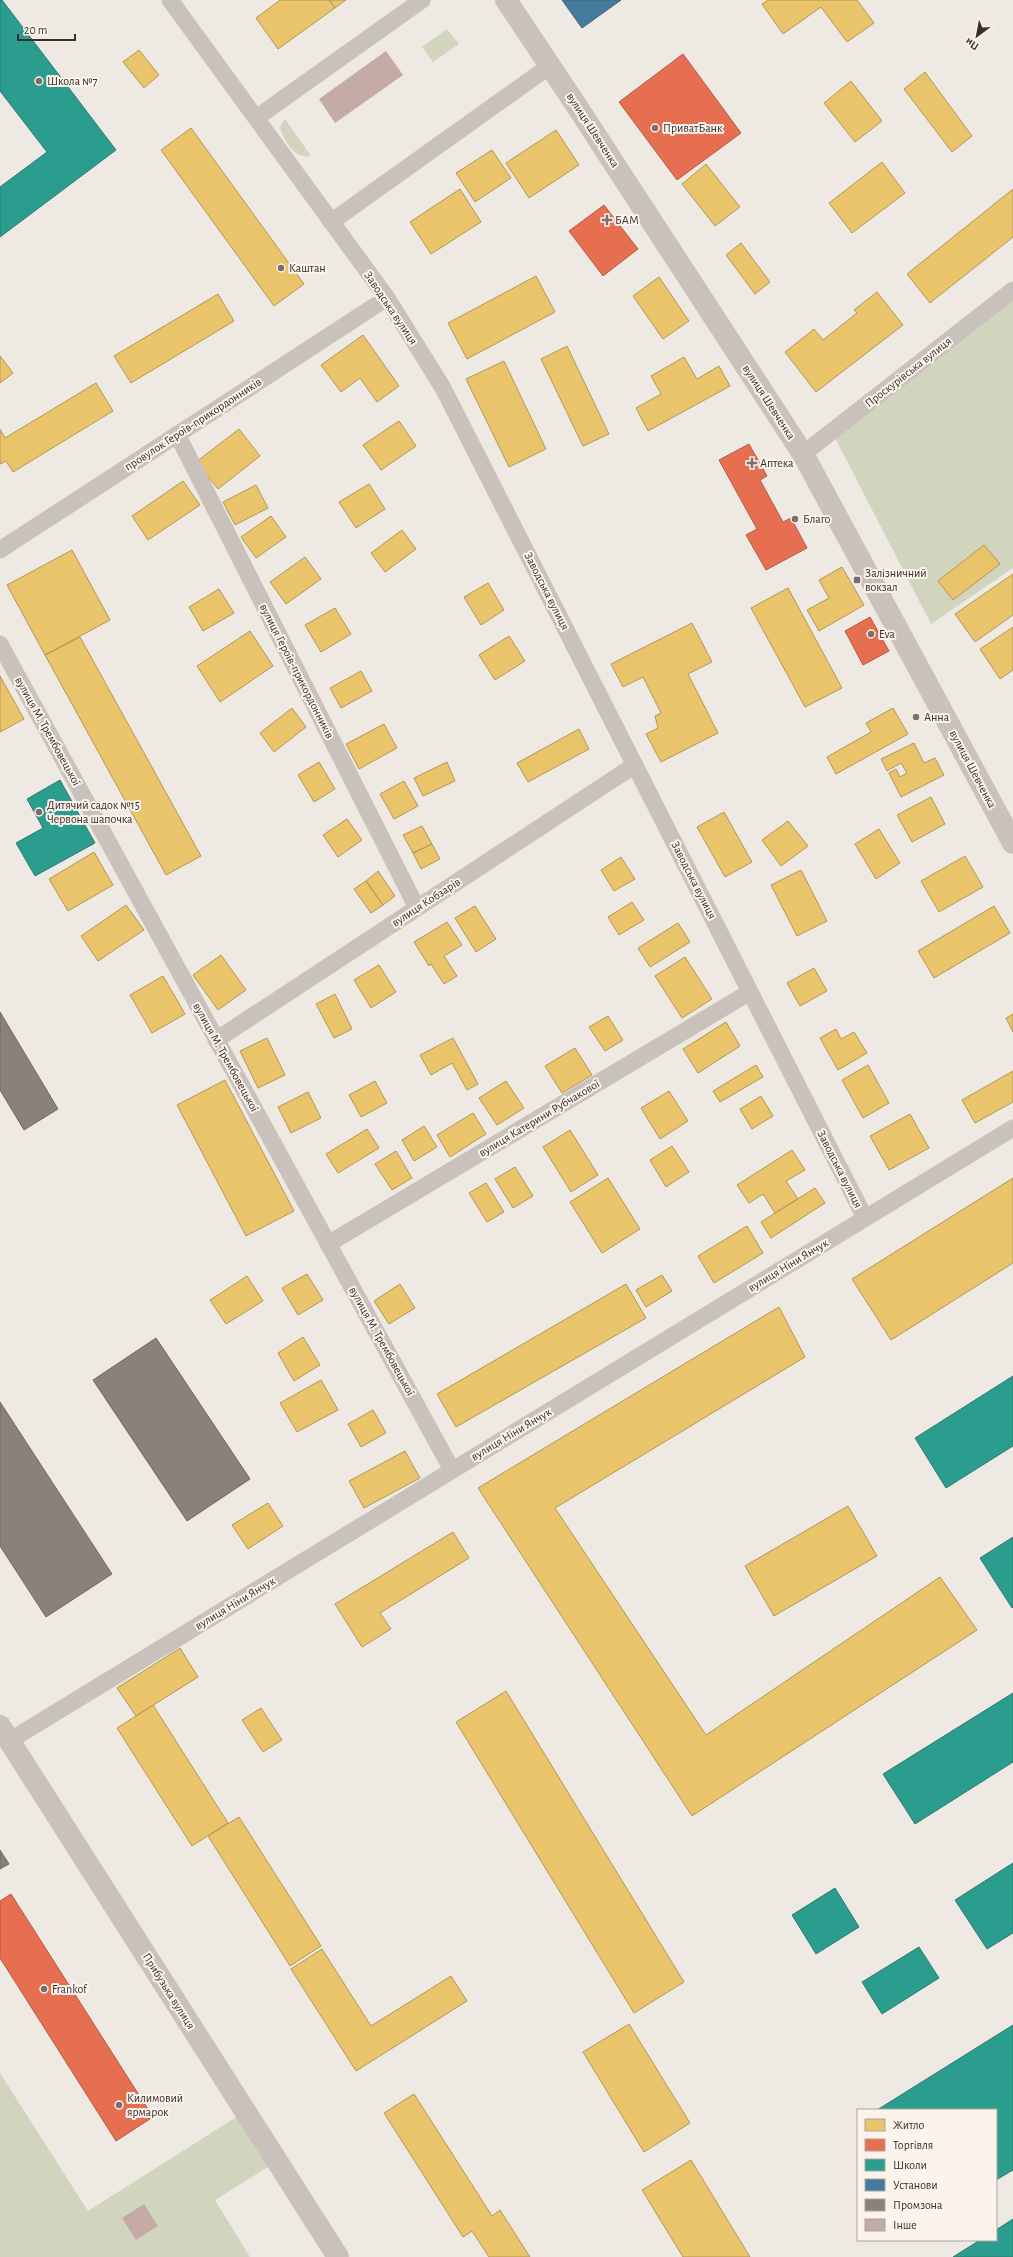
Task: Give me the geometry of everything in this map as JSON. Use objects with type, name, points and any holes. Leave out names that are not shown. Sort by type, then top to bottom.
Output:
[{"type":"street","name":"Заводська вулиця","points":[[170,0],[386,298],[443,388],[865,1218]]},
{"type":"street","points":[[256,118],[422,0]]},
{"type":"street","name":"вулиця Шевченка","points":[[506,0],[803,454],[1013,843]]},
{"type":"street","points":[[331,222],[550,66]]},
{"type":"street","name":"Проскурівська вулиця","points":[[803,454],[1013,290]]},
{"type":"street","name":"провулок Героїв-прикордонників","points":[[0,550],[386,298]]},
{"type":"street","name":"вулиця Героїв-прикордонників","points":[[177,434],[417,908]]},
{"type":"street","name":"вулиця М. Трембовецької","points":[[0,644],[452,1470]]},
{"type":"street","name":"вулиця Кобзарів","points":[[216,1040],[635,765]]},
{"type":"street","name":"вулиця Катерини Рубчакової","points":[[328,1244],[750,992]]},
{"type":"street","name":"вулиця Ніни Янчук","points":[[5,1733],[452,1470],[1013,1128]]},
{"type":"street","name":"Прибузька вулиця","points":[[5,1733],[338,2257]]},
{"type":"green space","points":[[447,29],[459,44],[433,62],[422,47]]},
{"type":"green space","points":[[285,119],[311,156],[300,155],[287,143],[280,127]]},
{"type":"green space","points":[[1013,290],[1013,568],[931,624],[833,434]]},
{"type":"green space","points":[[0,2073],[88,2211],[238,2116],[271,2165],[215,2200],[250,2257],[0,2257]]},
{"type":"building: Житло","points":[[280,0],[329,0],[335,8],[278,49],[256,18]]},
{"type":"building: Житло","points":[[329,0],[346,0],[335,8]]},
{"type":"building: Житло","points":[[768,0],[857,0],[874,23],[847,42],[821,7],[783,34],[762,4]]},
{"type":"building: Житло","points":[[139,50],[159,75],[144,88],[123,62]]},
{"type":"building: Житло","points":[[925,72],[972,136],[952,152],[904,89]]},
{"type":"building: Житло","points":[[851,81],[882,121],[855,142],[824,103]]},
{"type":"building: Житло","points":[[191,128],[304,284],[274,306],[161,150]]},
{"type":"building: Житло","points":[[556,130],[579,165],[529,198],[506,163]]},
{"type":"building: Житло","points":[[492,150],[511,178],[475,202],[456,173]]},
{"type":"building: Житло","points":[[882,162],[905,193],[852,233],[829,203]]},
{"type":"building: Житло","points":[[706,164],[740,207],[715,226],[682,184]]},
{"type":"building: Житло","points":[[460,189],[481,222],[431,254],[410,222]]},
{"type":"building: Житло","points":[[1013,189],[1013,237],[930,303],[907,274]]},
{"type":"building: Житло","points":[[741,243],[770,282],[755,294],[726,255]]},
{"type":"building: Житло","points":[[536,276],[555,312],[467,359],[448,323]]},
{"type":"building: Житло","points":[[659,277],[689,321],[663,339],[633,296]]},
{"type":"building: Житло","points":[[877,292],[903,325],[816,392],[785,352],[814,329],[823,340],[857,313],[854,310]]},
{"type":"building: Житло","points":[[218,294],[234,321],[131,383],[114,356]]},
{"type":"building: Житло","points":[[363,335],[399,386],[377,402],[360,378],[341,392],[321,365]]},
{"type":"building: Житло","points":[[567,346],[609,434],[583,446],[541,359]]},
{"type":"building: Житло","points":[[0,356],[13,373],[0,383]]},
{"type":"building: Житло","points":[[684,357],[697,379],[719,366],[730,386],[648,431],[636,408],[661,394],[651,376]]},
{"type":"building: Житло","points":[[504,361],[546,449],[509,467],[466,379]]},
{"type":"building: Житло","points":[[96,383],[113,411],[13,472],[6,461],[0,464],[0,429],[5,438]]},
{"type":"building: Житло","points":[[399,421],[416,446],[381,470],[363,445]]},
{"type":"building: Житло","points":[[239,429],[260,456],[218,489],[196,462]]},
{"type":"building: Житло","points":[[183,481],[200,505],[148,540],[132,516]]},
{"type":"building: Житло","points":[[369,484],[385,509],[356,528],[339,502]]},
{"type":"building: Житло","points":[[256,485],[268,508],[235,525],[223,502]]},
{"type":"building: Житло","points":[[271,516],[286,537],[256,558],[241,537]]},
{"type":"building: Житло","points":[[402,530],[416,549],[385,572],[371,553]]},
{"type":"building: Житло","points":[[984,545],[1000,564],[953,600],[938,581]]},
{"type":"building: Житло","points":[[72,550],[110,620],[45,655],[7,585]]},
{"type":"building: Житло","points":[[305,557],[321,579],[286,604],[270,582]]},
{"type":"building: Житло","points":[[842,567],[864,605],[819,631],[807,610],[829,598],[819,580]]},
{"type":"building: Житло","points":[[1013,574],[1013,615],[975,642],[955,614]]},
{"type":"building: Житло","points":[[488,583],[504,610],[481,625],[464,597]]},
{"type":"building: Житло","points":[[788,588],[842,688],[805,707],[751,608]]},
{"type":"building: Житло","points":[[219,589],[234,613],[203,631],[189,607]]},
{"type":"building: Житло","points":[[335,608],[351,634],[321,652],[305,625]]},
{"type":"building: Житло","points":[[692,623],[712,662],[688,674],[718,733],[661,762],[646,734],[658,728],[655,716],[661,713],[643,677],[623,687],[611,664]]},
{"type":"building: Житло","points":[[1013,627],[1013,670],[1000,679],[980,649]]},
{"type":"building: Житло","points":[[250,631],[273,666],[220,702],[197,666]]},
{"type":"building: Житло","points":[[509,636],[525,661],[495,680],[479,655]]},
{"type":"building: Житло","points":[[80,637],[201,856],[166,875],[45,655]]},
{"type":"building: Житло","points":[[361,671],[372,691],[341,708],[330,688]]},
{"type":"building: Житло","points":[[0,676],[24,719],[0,732]]},
{"type":"building: Житло","points":[[292,708],[306,727],[274,752],[260,733]]},
{"type":"building: Житло","points":[[893,708],[908,734],[836,774],[827,757],[871,732],[866,723]]},
{"type":"building: Житло","points":[[384,724],[397,748],[359,769],[346,744]]},
{"type":"building: Житло","points":[[579,729],[589,749],[528,782],[517,763]]},
{"type":"building: Житло","points":[[914,743],[924,763],[935,758],[944,775],[901,797],[889,773],[896,769],[900,777],[907,773],[901,763],[887,771],[881,759]]},
{"type":"building: Житло","points":[[319,762],[335,789],[314,802],[298,775]]},
{"type":"building: Житло","points":[[447,762],[455,781],[423,796],[414,778]]},
{"type":"building: Житло","points":[[404,781],[418,806],[394,819],[380,794]]},
{"type":"building: Житло","points":[[931,797],[945,824],[912,842],[897,815]]},
{"type":"building: Житло","points":[[724,812],[752,862],[725,877],[697,827]]},
{"type":"building: Житло","points":[[347,819],[362,840],[338,857],[323,835]]},
{"type":"building: Житло","points":[[788,821],[808,846],[781,866],[762,840]]},
{"type":"building: Житло","points":[[422,826],[432,844],[413,853],[403,835]]},
{"type":"building: Житло","points":[[879,829],[900,863],[876,879],[855,844]]},
{"type":"building: Житло","points":[[432,844],[440,859],[421,869],[413,853]]},
{"type":"building: Житло","points":[[94,852],[113,885],[68,911],[49,879]]},
{"type":"building: Житло","points":[[965,856],[983,887],[939,912],[921,881]]},
{"type":"building: Житло","points":[[621,857],[635,879],[614,891],[601,870]]},
{"type":"building: Житло","points":[[801,870],[827,921],[797,936],[771,885]]},
{"type":"building: Житло","points":[[378,871],[395,896],[383,905],[366,881]]},
{"type":"building: Житло","points":[[366,881],[383,905],[371,913],[354,889]]},
{"type":"building: Житло","points":[[632,902],[644,920],[619,935],[608,917]]},
{"type":"building: Житло","points":[[126,905],[144,930],[98,961],[81,936]]},
{"type":"building: Житло","points":[[475,906],[496,939],[476,952],[455,918]]},
{"type":"building: Житло","points":[[994,906],[1010,933],[934,978],[918,951]]},
{"type":"building: Житло","points":[[447,922],[462,945],[444,956],[457,976],[444,984],[431,964],[429,966],[414,942]]},
{"type":"building: Житло","points":[[678,923],[690,942],[650,967],[638,948]]},
{"type":"building: Житло","points":[[221,955],[246,990],[218,1010],[193,975]]},
{"type":"building: Житло","points":[[685,957],[712,999],[682,1018],[655,976]]},
{"type":"building: Житло","points":[[379,965],[396,992],[371,1008],[354,980]]},
{"type":"building: Житло","points":[[814,968],[827,991],[800,1006],[787,983]]},
{"type":"building: Житло","points":[[163,976],[185,1014],[152,1033],[130,995]]},
{"type":"building: Житло","points":[[335,994],[352,1029],[334,1038],[316,1004]]},
{"type":"building: Житло","points":[[1013,1014],[1013,1032],[1006,1018]]},
{"type":"building: Житло","points":[[608,1016],[623,1040],[605,1051],[589,1027]]},
{"type":"building: Житло","points":[[726,1022],[740,1046],[698,1073],[683,1049]]},
{"type":"building: Житло","points":[[836,1029],[841,1039],[854,1032],[867,1053],[838,1070],[820,1038]]},
{"type":"building: Житло","points":[[267,1038],[285,1075],[258,1088],[240,1051]]},
{"type":"building: Житло","points":[[453,1038],[478,1084],[467,1090],[452,1063],[431,1075],[420,1055]]},
{"type":"building: Житло","points":[[575,1048],[592,1075],[562,1093],[545,1066]]},
{"type":"building: Житло","points":[[756,1065],[763,1077],[720,1102],[713,1091]]},
{"type":"building: Житло","points":[[868,1065],[889,1103],[863,1118],[842,1080]]},
{"type":"building: Житло","points":[[1013,1071],[1013,1102],[975,1123],[962,1100]]},
{"type":"building: Житло","points":[[225,1080],[294,1211],[246,1236],[177,1105]]},
{"type":"building: Житло","points":[[375,1081],[387,1103],[361,1117],[349,1095]]},
{"type":"building: Житло","points":[[506,1081],[524,1108],[497,1125],[479,1098]]},
{"type":"building: Житло","points":[[669,1091],[688,1121],[660,1139],[641,1108]]},
{"type":"building: Житло","points":[[308,1092],[321,1118],[291,1133],[278,1107]]},
{"type":"building: Житло","points":[[761,1096],[773,1116],[752,1129],[740,1109]]},
{"type":"building: Житло","points":[[473,1113],[486,1134],[450,1157],[437,1135]]},
{"type":"building: Житло","points":[[910,1114],[929,1148],[889,1170],[870,1136]]},
{"type":"building: Житло","points":[[424,1126],[437,1147],[414,1161],[402,1140]]},
{"type":"building: Житло","points":[[367,1129],[379,1148],[338,1173],[326,1154]]},
{"type":"building: Житло","points":[[570,1130],[598,1175],[571,1192],[543,1147]]},
{"type":"building: Житло","points":[[672,1146],[689,1172],[666,1187],[650,1160]]},
{"type":"building: Житло","points":[[792,1150],[805,1170],[786,1181],[798,1199],[775,1213],[763,1194],[749,1203],[737,1185]]},
{"type":"building: Житло","points":[[396,1151],[412,1178],[392,1190],[375,1164]]},
{"type":"building: Житло","points":[[515,1167],[533,1196],[513,1208],[495,1179]]},
{"type":"building: Житло","points":[[608,1178],[640,1229],[602,1253],[570,1202]]},
{"type":"building: Житло","points":[[1013,1178],[1013,1263],[891,1340],[852,1279]]},
{"type":"building: Житло","points":[[486,1183],[504,1212],[487,1222],[469,1193]]},
{"type":"building: Житло","points":[[815,1188],[825,1203],[771,1238],[761,1222]]},
{"type":"building: Житло","points":[[747,1226],[763,1253],[714,1283],[698,1256]]},
{"type":"building: Житло","points":[[307,1274],[323,1300],[298,1315],[282,1288]]},
{"type":"building: Житло","points":[[662,1275],[672,1291],[646,1307],[636,1290]]},
{"type":"building: Житло","points":[[247,1276],[263,1301],[226,1324],[210,1300]]},
{"type":"building: Житло","points":[[400,1284],[415,1308],[389,1324],[374,1301]]},
{"type":"building: Житло","points":[[626,1284],[646,1318],[456,1427],[437,1394]]},
{"type":"building: Житло","points":[[779,1307],[805,1357],[555,1508],[706,1735],[940,1577],[977,1630],[692,1816],[478,1488]]},
{"type":"building: Житло","points":[[303,1337],[320,1365],[294,1381],[278,1353]]},
{"type":"building: Житло","points":[[321,1380],[338,1410],[297,1432],[280,1403]]},
{"type":"building: Житло","points":[[373,1410],[386,1433],[361,1447],[348,1424]]},
{"type":"building: Житло","points":[[405,1451],[420,1478],[364,1508],[349,1481]]},
{"type":"building: Житло","points":[[268,1503],[283,1526],[248,1549],[232,1525]]},
{"type":"building: Житло","points":[[848,1506],[877,1556],[774,1616],[745,1566]]},
{"type":"building: Житло","points":[[453,1532],[469,1558],[380,1613],[391,1629],[362,1647],[335,1604]]},
{"type":"building: Житло","points":[[180,1648],[198,1677],[136,1716],[117,1688]]},
{"type":"building: Житло","points":[[506,1691],[684,1982],[634,2013],[456,1722]]},
{"type":"building: Житло","points":[[153,1705],[228,1823],[192,1846],[117,1728]]},
{"type":"building: Житло","points":[[261,1708],[282,1740],[263,1752],[242,1720]]},
{"type":"building: Житло","points":[[239,1817],[321,1946],[290,1966],[208,1836]]},
{"type":"building: Житло","points":[[322,1949],[371,2026],[451,1976],[467,2001],[356,2071],[291,1969]]},
{"type":"building: Житло","points":[[629,2024],[690,2123],[644,2152],[583,2052]]},
{"type":"building: Житло","points":[[414,2094],[492,2216],[500,2210],[530,2257],[489,2257],[472,2231],[463,2237],[384,2113]]},
{"type":"building: Житло","points":[[691,2160],[750,2257],[683,2257],[642,2190]]},
{"type":"building: Торгівля","points":[[683,54],[741,133],[677,180],[619,102]]},
{"type":"building: Торгівля","points":[[604,205],[638,249],[603,276],[569,231]]},
{"type":"building: Торгівля","points":[[749,444],[767,476],[760,480],[783,522],[791,518],[807,548],[766,570],[746,535],[757,529],[719,460]]},
{"type":"building: Торгівля","points":[[870,617],[889,651],[863,665],[845,631]]},
{"type":"building: Торгівля","points":[[11,1894],[153,2117],[116,2141],[0,1958],[0,1901]]},
{"type":"building: Школи","points":[[0,0],[2,0],[116,150],[0,237],[0,187],[47,152],[0,91]]},
{"type":"building: Школи","points":[[60,780],[95,843],[35,876],[16,843],[43,828],[27,799]]},
{"type":"building: Школи","points":[[1013,1376],[1013,1446],[946,1488],[915,1438]]},
{"type":"building: Школи","points":[[1013,1537],[1013,1607],[1012,1608],[980,1558]]},
{"type":"building: Школи","points":[[1013,1693],[1013,1762],[915,1824],[883,1774]]},
{"type":"building: Школи","points":[[1013,1863],[1013,1933],[987,1949],[955,1900]]},
{"type":"building: Школи","points":[[835,1888],[859,1927],[816,1954],[792,1915]]},
{"type":"building: Школи","points":[[919,1947],[939,1978],[882,2014],[862,1982]]},
{"type":"building: Школи","points":[[1013,2025],[1013,2170],[997,2179],[997,2109],[879,2109]]},
{"type":"building: Школи","points":[[1013,2219],[1013,2257],[953,2257],[978,2241],[997,2241],[997,2229]]},
{"type":"building: Установи","points":[[562,0],[621,0],[582,28]]},
{"type":"building: Промзона","points":[[0,1012],[58,1109],[24,1130],[0,1090]]},
{"type":"building: Промзона","points":[[156,1338],[250,1479],[187,1521],[93,1380]]},
{"type":"building: Промзона","points":[[0,1402],[112,1574],[46,1617],[0,1546]]},
{"type":"building: Промзона","points":[[0,1850],[9,1864],[0,1869]]},
{"type":"building: Інше","points":[[386,51],[403,75],[335,123],[319,99]]},
{"type":"building: Інше","points":[[144,2204],[158,2226],[136,2240],[122,2218]]},
{"type":"place","name":"Школа №7","points":[[39,81]]},
{"type":"place","name":"ПриватБанк","points":[[655,128]]},
{"type":"place","name":"БАМ","points":[[607,220]]},
{"type":"place","name":"Каштан","points":[[281,268]]},
{"type":"place","name":"Аптека","points":[[752,463]]},
{"type":"place","name":"Благо","points":[[795,519]]},
{"type":"place","name":"Залізничний вокзал","points":[[857,580]]},
{"type":"place","name":"Eva","points":[[871,634]]},
{"type":"place","name":"Анна","points":[[916,717]]},
{"type":"place","name":"Дитячий садок №15 Червона шапочка","points":[[39,812]]},
{"type":"place","name":"Frankof","points":[[44,1989]]},
{"type":"place","name":"Килимовий ярмарок","points":[[119,2105]]}]
